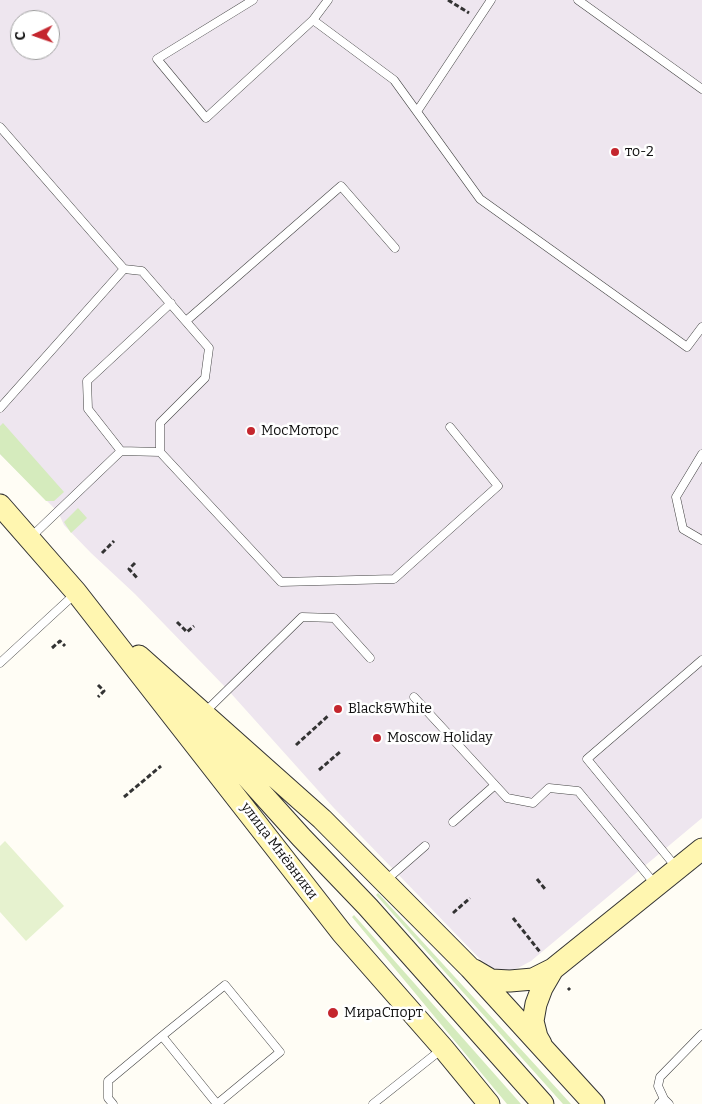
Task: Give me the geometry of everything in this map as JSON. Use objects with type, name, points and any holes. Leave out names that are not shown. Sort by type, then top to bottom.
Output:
[{"type":"main road","name":"улица Мнёвники","points":[[0,505],[76,592],[342,933],[443,1048],[489,1104]]},
{"type":"main road","name":"улица Мнёвники","points":[[76,592],[139,656],[301,837],[368,907],[543,1104]]},
{"type":"main road","name":"улица Мнёвники","points":[[139,656],[316,814],[470,968],[594,1104]]},
{"type":"main road","points":[[470,968],[491,980],[510,981],[532,979],[554,969],[702,849]]},
{"type":"main road","points":[[545,1051],[536,1037],[534,1021],[542,988],[554,969]]},
{"type":"lane","points":[[253,0],[156,59],[206,118],[313,20],[328,0]]},
{"type":"lane","points":[[418,110],[491,0]]},
{"type":"lane","points":[[578,0],[702,89]]},
{"type":"lane","points":[[313,20],[394,80],[418,110],[480,198],[687,347],[702,327]]},
{"type":"lane","points":[[0,127],[124,269],[142,271],[209,348],[205,378],[160,423],[160,452],[281,582],[394,579],[498,486],[450,427]]},
{"type":"lane","points":[[186,321],[341,186],[395,248]]},
{"type":"lane","points":[[0,408],[124,269]]},
{"type":"lane","points":[[121,451],[88,410],[87,381],[171,303]]},
{"type":"lane","points":[[30,539],[121,451],[160,452]]},
{"type":"lane","points":[[702,454],[676,497],[683,530],[702,540]]},
{"type":"lane","points":[[0,663],[76,592]]},
{"type":"lane","points":[[204,713],[302,617],[334,618],[370,658]]},
{"type":"lane","points":[[678,868],[587,759],[702,660]]},
{"type":"lane","points":[[414,697],[507,798],[533,802],[549,788],[578,791],[656,886]]},
{"type":"lane","points":[[453,822],[495,785]]},
{"type":"lane","points":[[384,882],[425,846]]},
{"type":"lane","points":[[113,1104],[108,1098],[108,1081],[162,1036],[225,985],[280,1052],[217,1104],[162,1036]]},
{"type":"lane","points":[[664,1102],[658,1086],[660,1076],[702,1034]]},
{"type":"lane","points":[[373,1104],[443,1048]]},
{"type":"path","points":[[448,0],[479,19]]},
{"type":"path","points":[[102,552],[114,541]]},
{"type":"path","points":[[135,564],[129,569],[138,579]]},
{"type":"path","points":[[177,622],[187,632],[194,626]]},
{"type":"path","points":[[52,648],[60,641],[64,646]]},
{"type":"path","points":[[98,684],[104,691],[98,697]]},
{"type":"path","points":[[296,745],[329,716]]},
{"type":"path","points":[[320,770],[341,751]]},
{"type":"path","points":[[124,798],[161,766]]},
{"type":"path","points":[[537,880],[545,889]]},
{"type":"path","points":[[453,913],[470,898]]},
{"type":"path","points":[[513,918],[540,952]]},
{"type":"shaded area","points":[[0,0],[702,0],[702,818],[531,961],[518,968],[506,971],[492,968],[480,959],[333,807],[227,689],[135,594],[64,525],[58,512],[0,454]]},
{"type":"green space","points":[[3,423],[64,492],[54,501],[46,501],[0,454],[0,426]]},
{"type":"green space","points":[[78,508],[87,518],[71,533],[64,522]]},
{"type":"green space","points":[[5,841],[64,906],[26,941],[0,912],[0,846]]},
{"type":"green space","points":[[378,893],[571,1104],[563,1104],[376,895]]},
{"type":"green space","points":[[354,915],[521,1104],[507,1104],[352,917]]},
{"type":"place","name":"то-2","points":[[615,152]]},
{"type":"place","name":"МосМоторс","points":[[251,431]]},
{"type":"place","name":"Black&White","points":[[338,709]]},
{"type":"place","name":"Moscow Holiday","points":[[377,738]]},
{"type":"place","name":"МираСпорт","points":[[333,1013]]}]
